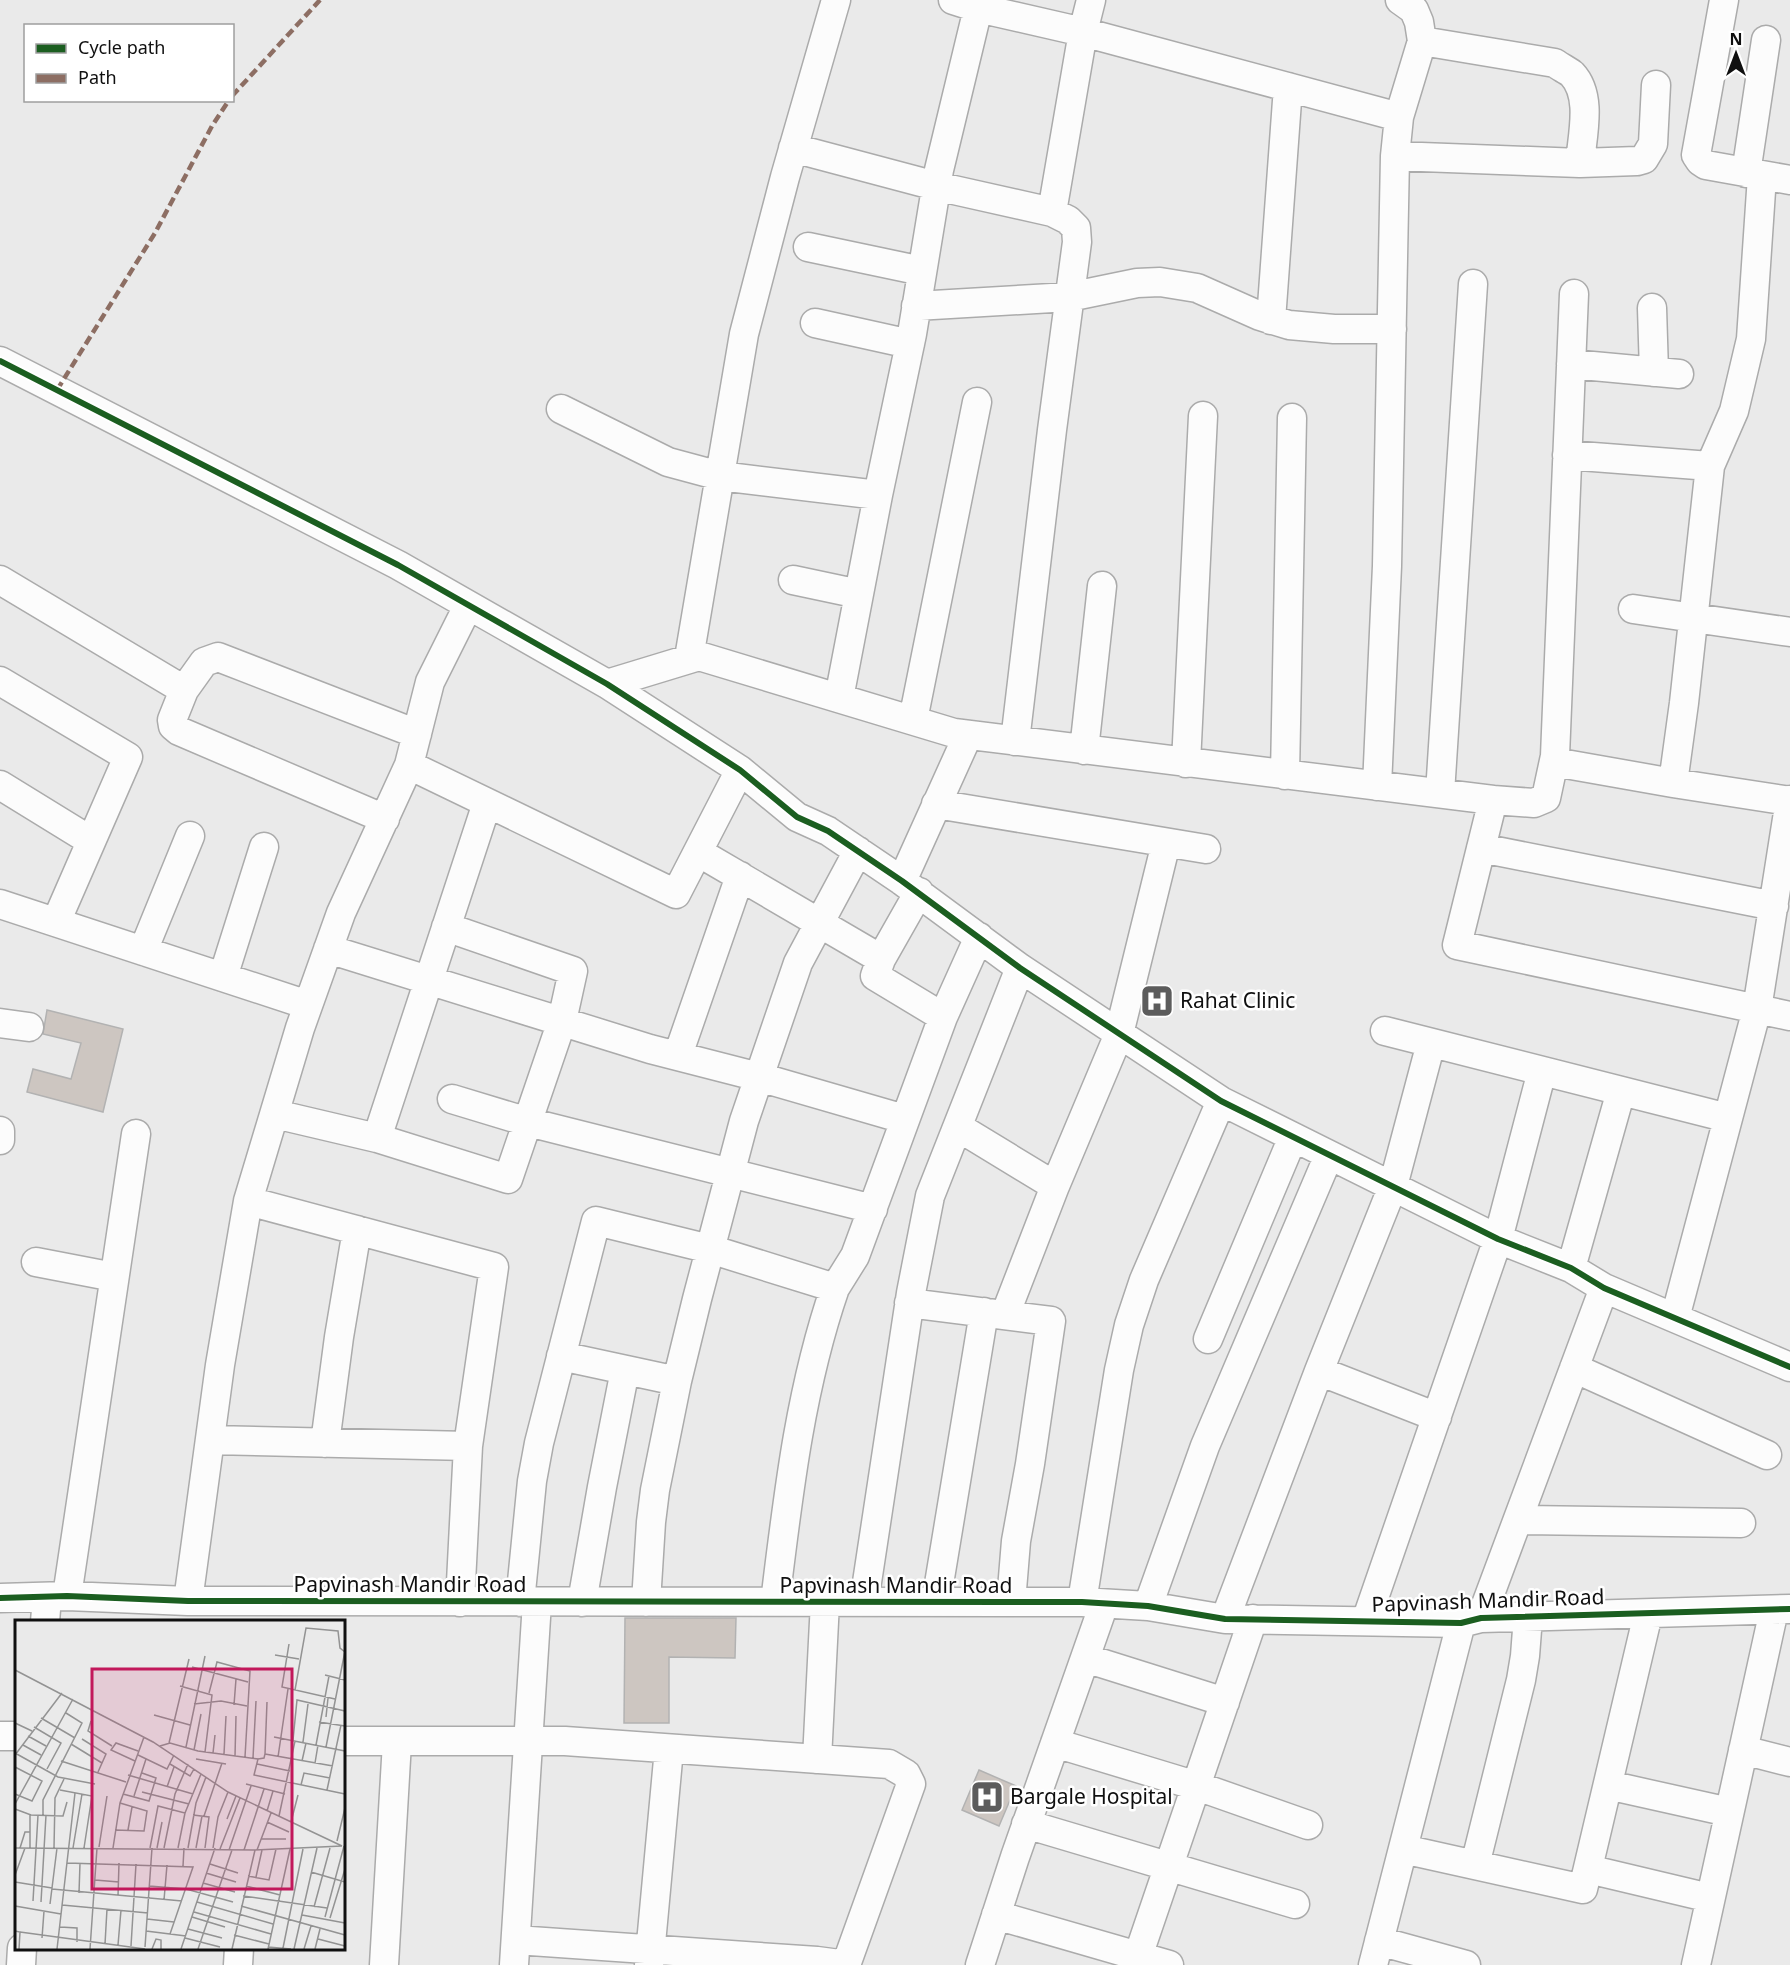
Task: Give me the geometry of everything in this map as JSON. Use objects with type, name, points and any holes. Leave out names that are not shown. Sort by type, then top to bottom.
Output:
[{"type":"street","points":[[689,658],[744,334],[793,148],[836,0]]},
{"type":"street","points":[[1052,212],[1083,32],[1091,0]]},
{"type":"street","points":[[1377,786],[1387,566],[1395,156],[1398,117],[1422,41],[1419,22],[1413,10],[1400,0]]},
{"type":"street","points":[[1724,0],[1696,155],[1706,165],[1790,180]]},
{"type":"street","points":[[839,698],[910,344],[970,3],[1398,117]]},
{"type":"street","points":[[1672,783],[1710,466],[1734,411],[1751,339],[1754,174],[1766,39]]},
{"type":"street","points":[[1422,41],[1555,63],[1572,74],[1582,93],[1584,107],[1580,163]]},
{"type":"street","points":[[1395,156],[1580,163],[1637,161],[1644,159],[1653,144],[1656,85]]},
{"type":"street","points":[[1271,320],[1288,87]]},
{"type":"street","points":[[793,148],[936,186],[1052,212],[1068,220],[1076,228],[1077,243],[1015,741]]},
{"type":"street","points":[[808,247],[922,271]]},
{"type":"street","points":[[916,306],[1070,297],[1137,283],[1160,282],[1197,288],[1271,320],[1289,325],[1334,329],[1392,329]]},
{"type":"street","points":[[1440,794],[1473,284]]},
{"type":"street","points":[[607,684],[699,656],[954,733],[1440,794],[1534,803],[1546,798],[1554,762],[1574,294]]},
{"type":"street","points":[[1571,364],[1667,373],[1652,308]]},
{"type":"street","points":[[815,323],[910,344]]},
{"type":"street","points":[[0,361],[399,565],[607,684],[740,770],[797,817],[828,831],[858,851],[910,886],[1020,968],[1221,1101],[1498,1239],[1571,1268],[1604,1288],[1675,1318],[1788,1358]]},
{"type":"street","points":[[913,720],[977,402]]},
{"type":"street","points":[[561,409],[669,462],[720,476],[878,495]]},
{"type":"street","points":[[1186,763],[1203,416]]},
{"type":"street","points":[[1285,775],[1292,418]]},
{"type":"street","points":[[1567,455],[1710,466]]},
{"type":"street","points":[[0,580],[184,690]]},
{"type":"street","points":[[793,580],[859,594]]},
{"type":"street","points":[[1084,750],[1102,586]]},
{"type":"street","points":[[188,1601],[220,1365],[248,1201],[308,1005],[341,913],[409,765],[430,682],[468,606]]},
{"type":"street","points":[[1633,609],[1790,632]]},
{"type":"street","points":[[385,819],[179,731],[173,726],[172,720],[184,690],[204,662],[218,657],[417,734]]},
{"type":"street","points":[[0,681],[128,757],[56,922]]},
{"type":"street","points":[[943,1017],[875,976],[910,886],[936,804],[968,735]]},
{"type":"street","points":[[1554,762],[1672,783],[1790,800],[1757,1009],[1675,1318]]},
{"type":"street","points":[[409,765],[676,894],[740,770]]},
{"type":"street","points":[[0,785],[91,841]]},
{"type":"street","points":[[1492,800],[1457,945],[1790,1016]]},
{"type":"street","points":[[377,1138],[487,803]]},
{"type":"street","points":[[936,804],[1206,849]]},
{"type":"street","points":[[142,951],[190,836]]},
{"type":"street","points":[[936,1602],[995,1313],[1055,1186],[1119,1034],[1166,843]]},
{"type":"street","points":[[223,977],[264,846]]},
{"type":"street","points":[[1481,848],[1773,906]]},
{"type":"street","points":[[646,1602],[655,1490],[677,1382],[744,1120],[798,963],[858,851]]},
{"type":"street","points":[[698,852],[881,959]]},
{"type":"street","points":[[678,1055],[740,876]]},
{"type":"street","points":[[0,904],[308,1005]]},
{"type":"street","points":[[275,1114],[377,1138],[508,1179],[562,1021],[573,971],[446,927]]},
{"type":"street","points":[[775,1602],[791,1474],[817,1346],[835,1288],[855,1256],[943,1017],[979,937]]},
{"type":"street","points":[[328,949],[650,1049],[759,1077],[904,1119]]},
{"type":"street","points":[[864,1602],[909,1303],[930,1196],[1020,968]]},
{"type":"street","points":[[0,1023],[29,1027]]},
{"type":"street","points":[[1385,1031],[1728,1118]]},
{"type":"street","points":[[1136,1960],[1225,1702],[1239,1619],[1319,1371],[1393,1186],[1431,1043]]},
{"type":"street","points":[[1366,1621],[1498,1239],[1542,1071]]},
{"type":"street","points":[[1571,1268],[1621,1091]]},
{"type":"street","points":[[452,1099],[528,1122],[873,1209]]},
{"type":"street","points":[[980,1965],[1026,1824],[1085,1658],[1119,1370],[1129,1325],[1144,1280],[1221,1101]]},
{"type":"street","points":[[958,1127],[1055,1186]]},
{"type":"street","points":[[0,1131],[0,1140]]},
{"type":"street","points":[[53,1605],[114,1277],[136,1134]]},
{"type":"street","points":[[1208,1339],[1293,1137]]},
{"type":"street","points":[[1148,1606],[1205,1446],[1329,1155]]},
{"type":"street","points":[[248,1201],[494,1267],[468,1446],[460,1602]]},
{"type":"street","points":[[345,1741],[397,1742],[528,1741],[565,1741],[889,1764],[906,1774],[911,1784],[846,1965],[817,1960],[515,1952],[528,1741],[528,1602],[532,1481],[539,1443],[596,1221],[710,1249],[835,1288]]},
{"type":"street","points":[[325,1443],[339,1337],[357,1230]]},
{"type":"street","points":[[36,1262],[114,1277]]},
{"type":"street","points":[[1466,1965],[1376,1953],[1403,1849],[1471,1621],[1518,1520],[1604,1288]]},
{"type":"street","points":[[909,1303],[1051,1321],[1016,1541],[1011,1602]]},
{"type":"street","points":[[561,1356],[677,1382]]},
{"type":"street","points":[[1574,1368],[1767,1455]]},
{"type":"street","points":[[582,1602],[625,1370]]},
{"type":"street","points":[[1319,1371],[1437,1417]]},
{"type":"street","points":[[210,1440],[468,1446]]},
{"type":"street","points":[[1518,1520],[1741,1522]]},
{"type":"street","name":"Papvinash Mandir Road","points":[[0,1598],[53,1605],[188,1601],[1093,1603],[1148,1606],[1239,1619],[1366,1621],[1471,1621],[1782,1609]]},
{"type":"street","points":[[817,1759],[825,1602]]},
{"type":"street","points":[[1696,1965],[1743,1750],[1782,1609]]},
{"type":"street","points":[[1403,1849],[1583,1889],[1648,1614]]},
{"type":"street","points":[[1475,1865],[1521,1680],[1527,1645],[1528,1617]]},
{"type":"street","points":[[1085,1658],[1225,1702]]},
{"type":"street","points":[[384,1965],[397,1742]]},
{"type":"street","points":[[1055,1743],[1197,1786],[1308,1825]]},
{"type":"street","points":[[650,1957],[669,1749]]},
{"type":"street","points":[[1743,1750],[1790,1762]]},
{"type":"street","points":[[1608,1785],[1729,1812]]},
{"type":"street","points":[[1026,1824],[1295,1904]]},
{"type":"street","points":[[1588,1869],[1710,1898]]},
{"type":"street","points":[[996,1915],[1136,1960],[1169,1965]]},
{"type":"street","points":[[21,1965],[22,1950]]},
{"type":"street","points":[[238,1965],[239,1950]]},
{"type":"building","points":[[47,1010],[123,1029],[103,1112],[27,1092],[33,1069],[71,1079],[81,1043],[43,1034]]},
{"type":"building","points":[[625,1618],[736,1618],[735,1658],[669,1657],[669,1723],[624,1723]]},
{"type":"building","points":[[979,1770],[1016,1786],[999,1826],[962,1810]]},
{"type":"marked path","points":[[234,94],[320,0]]},
{"type":"marked path","points":[[57,390],[155,233],[212,126],[228,102]]},
{"type":"cycle path","points":[[0,361],[398,565],[607,684],[740,770],[797,817],[828,831],[902,881],[1020,968],[1221,1101],[1498,1239],[1571,1268],[1604,1288],[1790,1367]]},
{"type":"cycle path","points":[[0,1598],[67,1596],[188,1601],[1082,1602],[1148,1606],[1225,1619],[1461,1623],[1481,1618],[1790,1609]]},
{"type":"place","name":"Rahat Clinic","points":[[1157,1001]]},
{"type":"place","name":"Bargale Hospital","points":[[987,1797]]}]
